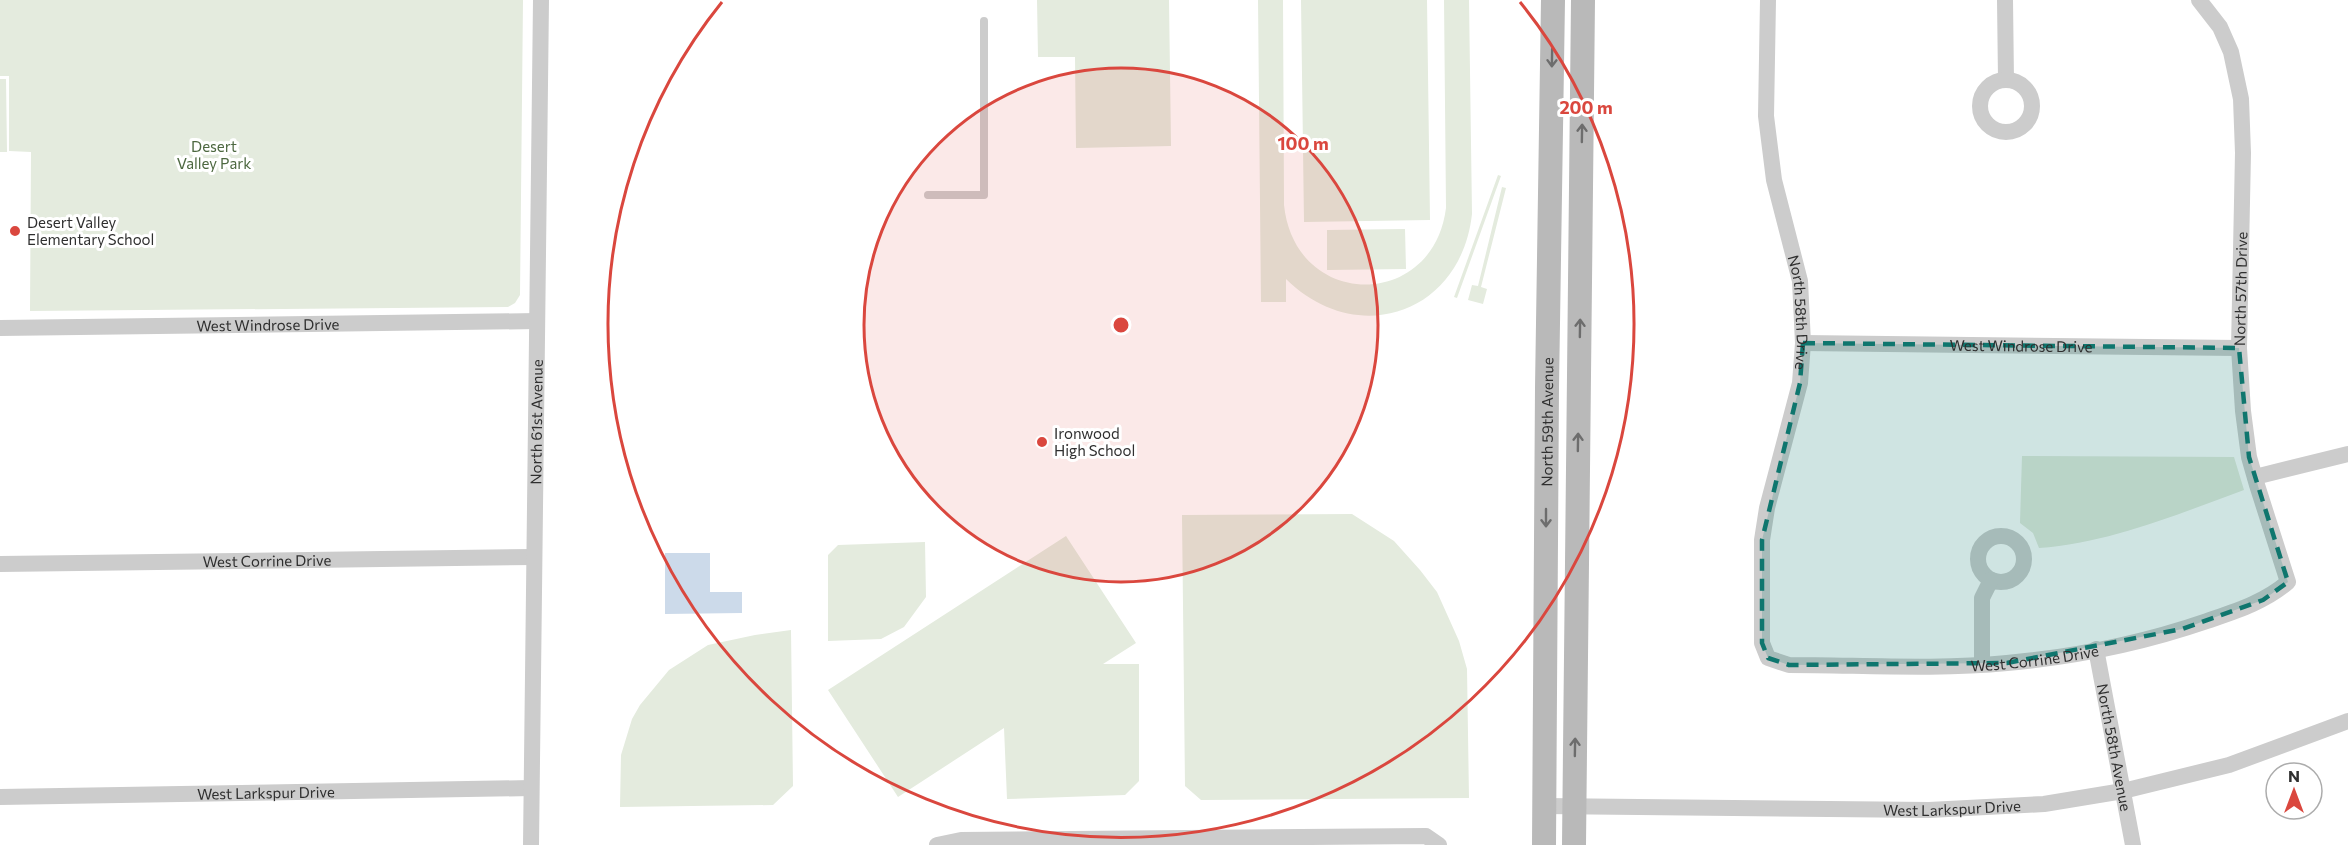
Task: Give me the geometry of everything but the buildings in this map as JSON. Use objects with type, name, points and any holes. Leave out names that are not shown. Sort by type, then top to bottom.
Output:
[{"type":"main road","name":"North 59th Avenue","points":[[1544,845],[1553,0]]},
{"type":"main road","name":"North 59th Avenue","points":[[1574,845],[1583,0]]},
{"type":"main road","points":[[1548,334],[1558,342],[1567,355],[1579,387]]},
{"type":"street","name":"North 61st Avenue","points":[[531,845],[541,0]]},
{"type":"street","name":"North 58th Drive","points":[[1768,0],[1766,116],[1774,180],[1800,281],[1803,343],[1800,383],[1767,508],[1762,540],[1762,643],[1768,658]]},
{"type":"street","points":[[2005,0],[2006,80]]},
{"type":"street","name":"North 57th Drive","points":[[2199,0],[2220,27],[2231,52],[2241,99],[2243,153],[2239,348],[2243,411],[2255,477],[2288,582]]},
{"type":"street","name":"West Windrose Drive","points":[[0,328],[537,321]]},
{"type":"street","name":"West Windrose Drive","points":[[1803,343],[2239,348]]},
{"type":"street","points":[[2255,477],[2348,454]]},
{"type":"street","name":"West Corrine Drive","points":[[0,564],[533,557]]},
{"type":"street","points":[[1982,664],[1982,598],[1990,580]]},
{"type":"street","name":"West Corrine Drive","points":[[1768,658],[1789,665],[2007,663],[2096,649],[2182,629],[2242,609],[2277,592],[2288,582]]},
{"type":"street","name":"North 58th Avenue","points":[[2096,649],[2133,845]]},
{"type":"street","name":"West Larkspur Drive","points":[[1544,806],[1929,810],[2044,804],[2122,791],[2229,765],[2348,721]]},
{"type":"street","name":"West Larkspur Drive","points":[[0,796],[531,788]]},
{"type":"street","points":[[937,845],[962,840],[1426,836],[1438,844]]},
{"type":"lane","points":[[928,195],[984,195],[984,21]]},
{"type":"highlighted area","points":[[1803,343],[2239,348],[2249,457],[2288,582],[2263,600],[2182,629],[2007,663],[1789,665],[1768,658],[1762,643],[1762,540],[1800,383]]},
{"type":"green space","name":"Desert Valley Park","points":[[0,0],[523,0],[520,295],[515,303],[508,307],[30,311],[31,152],[9,151],[9,76],[0,76]]},
{"type":"green space","points":[[1037,0],[1169,0],[1171,146],[1076,148],[1075,57],[1038,57]]},
{"type":"green space","points":[[1258,0],[1283,0],[1284,205],[1294,240],[1312,264],[1337,279],[1364,284],[1392,280],[1417,266],[1436,242],[1446,208],[1444,0],[1469,0],[1472,214],[1464,248],[1448,276],[1427,297],[1402,310],[1373,316],[1343,312],[1314,300],[1286,279],[1286,302],[1261,302]]},
{"type":"green space","points":[[1301,0],[1427,0],[1430,220],[1304,222]]},
{"type":"green space","points":[[0,79],[6,79],[7,152],[0,152]]},
{"type":"green space","points":[[1498,175],[1501,176],[1457,298],[1454,297]]},
{"type":"green space","points":[[1502,187],[1506,188],[1481,287],[1487,289],[1483,304],[1468,300],[1472,285],[1478,286]]},
{"type":"green space","points":[[1405,229],[1406,269],[1327,270],[1327,230]]},
{"type":"green space","points":[[2022,456],[2234,457],[2244,490],[2118,534],[2039,548],[2033,533],[2020,523]]},
{"type":"green space","points":[[1352,514],[1394,541],[1420,570],[1437,592],[1459,641],[1467,669],[1469,798],[1201,800],[1185,786],[1182,515]]},
{"type":"green space","points":[[1066,536],[1136,643],[1103,664],[1139,664],[1139,781],[1125,795],[1007,799],[1004,728],[898,797],[828,690]]},
{"type":"green space","points":[[925,542],[926,597],[904,627],[881,639],[828,641],[828,555],[838,545]]},
{"type":"green space","points":[[791,630],[793,786],[773,805],[620,807],[621,755],[632,719],[640,705],[669,670],[708,645]]},
{"type":"water","points":[[665,553],[710,553],[710,592],[742,592],[742,613],[665,614]]},
{"type":"place","name":"Desert Valley Elementary School","points":[[15,231]]},
{"type":"place","name":"Ironwood High School","points":[[1042,442]]}]
